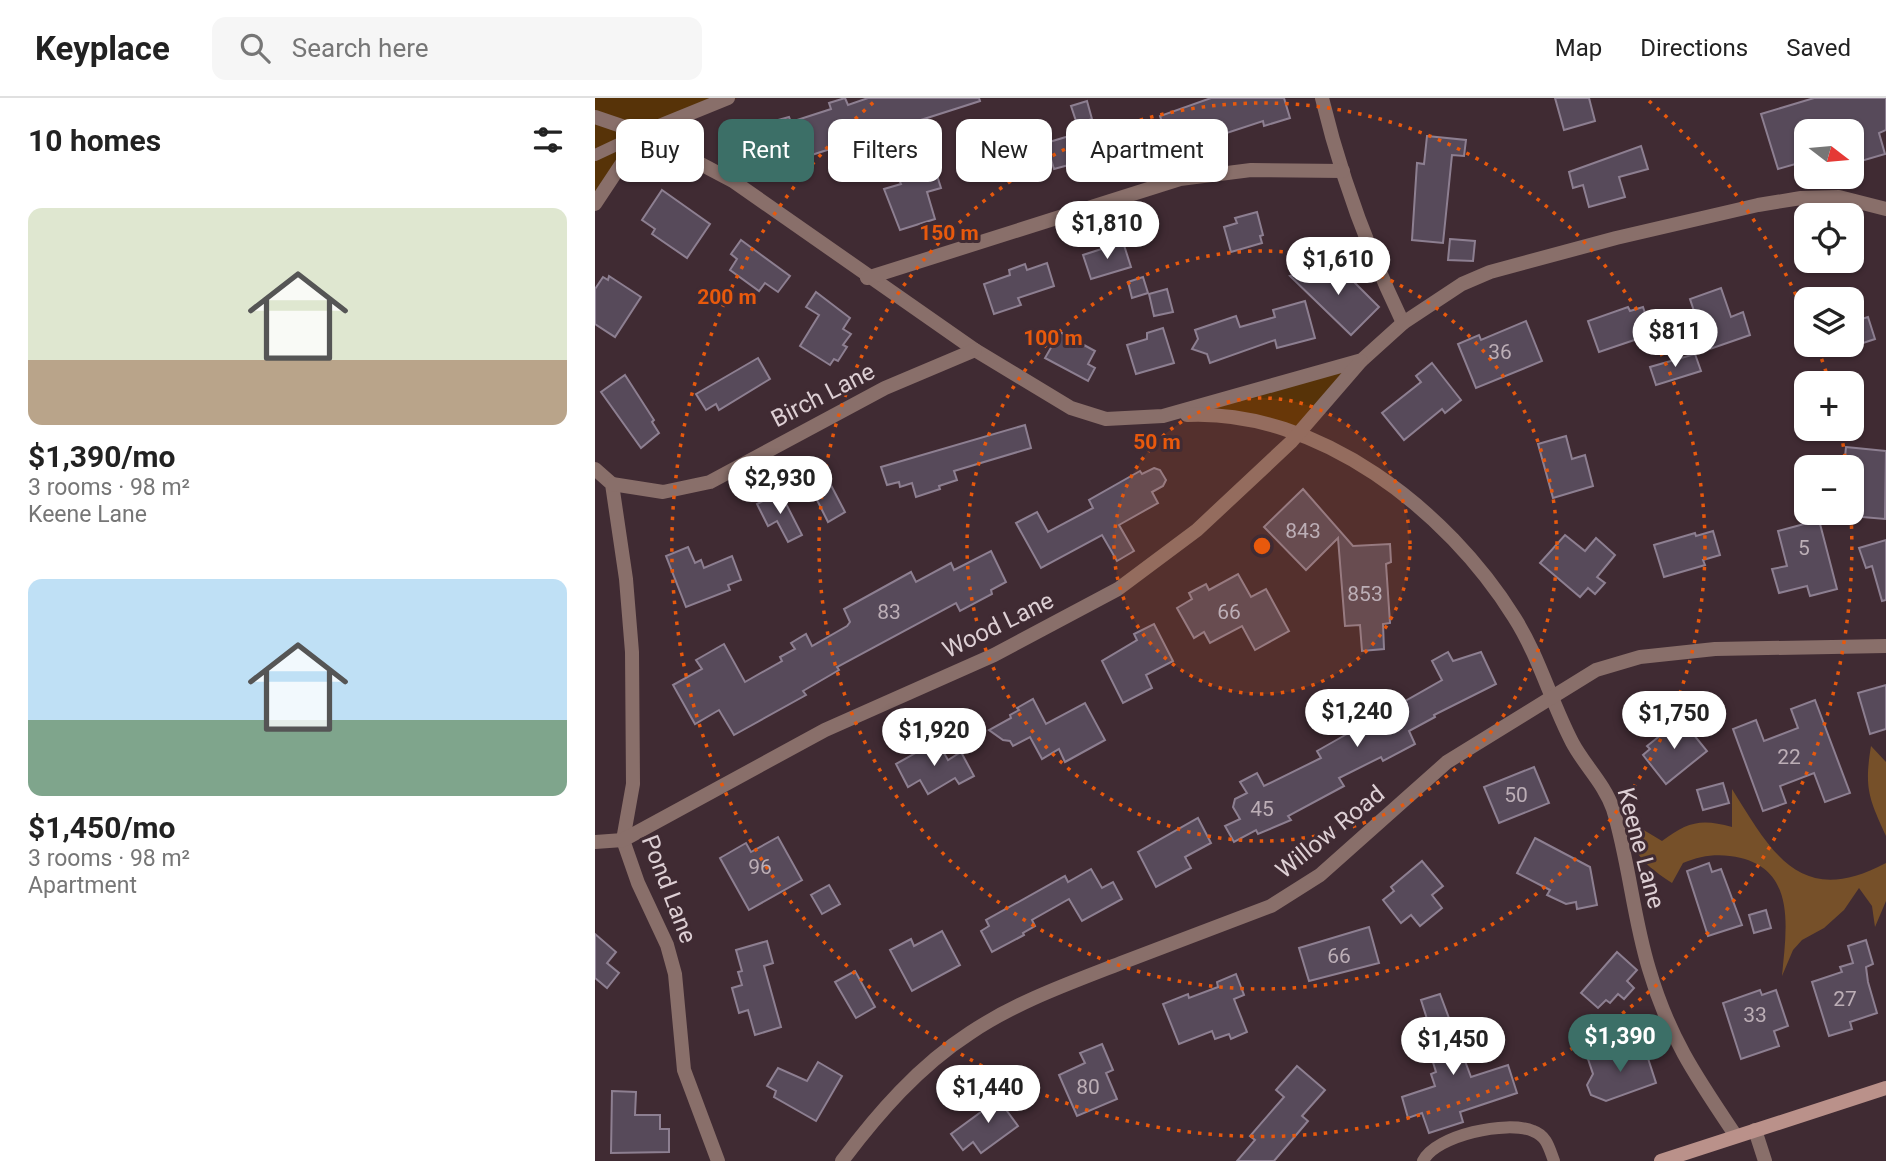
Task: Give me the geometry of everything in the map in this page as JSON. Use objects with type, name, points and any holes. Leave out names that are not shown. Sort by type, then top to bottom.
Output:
[{"type":"street","points":[[675,119],[728,98]]},
{"type":"street","points":[[1322,98],[1370,254],[1403,323]]},
{"type":"street","points":[[595,117],[616,124]]},
{"type":"street","points":[[704,165],[733,181],[867,278],[975,350],[1071,408],[1106,419],[1163,416],[1361,359]]},
{"type":"street","points":[[867,278],[1180,179],[1251,170],[1343,171]]},
{"type":"street","points":[[595,204],[616,172]]},
{"type":"street","name":"Wood Lane","points":[[595,842],[623,841],[825,730],[994,655],[1118,589],[1197,530],[1297,434],[1361,359],[1403,323],[1462,284],[1490,272],[1629,234],[1758,205],[1801,198],[1839,197],[1886,209]]},
{"type":"street","name":"Birch Lane","points":[[612,484],[663,492],[710,482],[885,388],[975,350]]},
{"type":"street","name":"Keene Lane","points":[[1163,416],[1221,416],[1249,420],[1297,434],[1372,472],[1443,531],[1474,563],[1515,618],[1572,744],[1598,779],[1612,808],[1648,967],[1677,1046],[1736,1136]]},
{"type":"street","points":[[595,469],[612,484]]},
{"type":"street","name":"Pond Lane","points":[[612,484],[627,579],[632,652],[633,784],[623,841],[638,883],[667,945],[675,974],[684,1070],[717,1161]]},
{"type":"street","name":"Willow Road","points":[[842,1161],[871,1122],[912,1080],[969,1033],[1080,979],[1271,906],[1292,894],[1320,875],[1447,762],[1596,670],[1640,657],[1715,649],[1886,646]]},
{"type":"street","points":[[1661,1161],[1886,1088]]},
{"type":"street","points":[[1755,1130],[1765,1161]]},
{"type":"lane","points":[[595,155],[616,145]]},
{"type":"lane","points":[[1423,1161],[1442,1142],[1506,1127],[1533,1130],[1546,1139],[1554,1161]]},
{"type":"shaded area","points":[[595,98],[737,98],[680,119],[616,119],[616,176],[595,211]]},
{"type":"shaded area","points":[[1351,366],[1297,429],[1206,409]]},
{"type":"shaded area","points":[[1871,746],[1886,762],[1886,836],[1869,793]]},
{"type":"shaded area","points":[[1732,789],[1761,835],[1776,853],[1793,868],[1811,877],[1832,880],[1857,875],[1886,863],[1886,901],[1875,927],[1872,906],[1859,888],[1844,910],[1824,928],[1802,940],[1793,950],[1782,976],[1786,923],[1780,890],[1772,876],[1759,865],[1741,858],[1718,855],[1683,863],[1672,883],[1650,867],[1637,853],[1627,810],[1642,829],[1662,841],[1687,826],[1703,822],[1732,827]]},
{"type":"building","points":[[845,98],[848,105],[868,98],[979,98],[980,101],[924,119],[828,119],[828,150],[814,154],[814,119],[800,119],[831,109],[829,103]]},
{"type":"building","points":[[1211,98],[1284,98],[1290,118],[1264,126],[1263,121],[1228,133],[1228,119],[1161,119],[1160,116]]},
{"type":"building","points":[[1555,98],[1589,98],[1595,121],[1564,130]]},
{"type":"building","points":[[1814,98],[1886,98],[1886,130],[1879,133],[1885,154],[1864,160],[1864,119],[1794,119],[1794,164],[1778,169],[1761,114]]},
{"type":"building","points":[[1087,101],[1092,119],[1075,119],[1071,106]]},
{"type":"building","points":[[1427,136],[1466,140],[1464,156],[1452,155],[1443,243],[1412,240],[1417,163],[1424,164]]},
{"type":"building","points":[[1066,137],[1066,166],[1054,169],[1052,141]]},
{"type":"building","points":[[1641,146],[1648,169],[1619,177],[1625,197],[1589,207],[1583,185],[1573,188],[1569,172]]},
{"type":"building","points":[[900,182],[939,182],[941,188],[927,192],[935,219],[900,230],[884,189],[901,184]]},
{"type":"building","points":[[662,190],[710,224],[687,258],[652,234],[655,229],[642,220]]},
{"type":"building","points":[[1257,212],[1263,235],[1260,236],[1262,243],[1231,252],[1224,227],[1237,223],[1235,218]]},
{"type":"building","points":[[1450,239],[1475,241],[1473,261],[1448,260]]},
{"type":"building","points":[[741,240],[790,276],[778,292],[765,283],[759,291],[730,270],[737,259],[731,254]]},
{"type":"building","points":[[1123,242],[1131,267],[1091,279],[1083,255]]},
{"type":"building","points":[[1047,263],[1054,286],[1018,298],[1021,305],[994,314],[984,284],[1010,275],[1009,270],[1025,264],[1027,270]]},
{"type":"building","points":[[1331,264],[1336,282],[1345,273],[1379,307],[1351,335],[1290,276]]},
{"type":"building","points":[[609,276],[641,297],[615,337],[595,324],[595,289],[603,277],[608,280]]},
{"type":"building","points":[[1143,277],[1148,293],[1132,298],[1128,282]]},
{"type":"building","points":[[1721,288],[1731,317],[1743,312],[1750,335],[1707,350],[1690,299]]},
{"type":"building","points":[[1167,289],[1173,312],[1154,316],[1149,294]]},
{"type":"building","points":[[816,292],[850,318],[843,329],[851,334],[843,345],[847,347],[838,361],[834,359],[830,365],[800,346],[819,315],[806,307]]},
{"type":"building","points":[[1305,301],[1315,338],[1277,348],[1275,340],[1210,363],[1207,354],[1192,349],[1198,339],[1195,330],[1236,316],[1240,327],[1275,317],[1273,310]]},
{"type":"building","points":[[1628,307],[1630,311],[1643,307],[1652,334],[1599,352],[1588,321]]},
{"type":"building","points":[[1868,317],[1875,339],[1864,343],[1864,318]]},
{"type":"building","points":[[1526,321],[1542,361],[1476,388],[1458,344],[1479,335],[1481,340]]},
{"type":"building","points":[[1163,328],[1174,363],[1136,374],[1127,345],[1147,339],[1147,333]]},
{"type":"building","points":[[1060,332],[1095,351],[1088,364],[1095,368],[1088,381],[1045,358]]},
{"type":"building","points":[[1695,354],[1701,371],[1656,385],[1650,367]]},
{"type":"building","points":[[758,358],[770,379],[719,410],[716,404],[706,410],[696,394]]},
{"type":"building","points":[[1432,363],[1461,400],[1445,413],[1442,409],[1404,440],[1382,413],[1421,382],[1416,376]]},
{"type":"building","points":[[625,375],[654,420],[652,422],[659,433],[641,448],[601,392]]},
{"type":"building","points":[[1025,425],[1031,448],[954,471],[957,480],[939,486],[940,489],[916,497],[912,483],[900,487],[899,482],[887,485],[881,467]]},
{"type":"building","points":[[1566,436],[1572,459],[1585,455],[1593,486],[1553,498],[1538,444]]},
{"type":"building","points":[[1846,447],[1886,451],[1885,519],[1864,517],[1864,455],[1845,455]]},
{"type":"building","points":[[1154,468],[1160,470],[1166,480],[1163,486],[1152,492],[1158,503],[1119,525],[1134,551],[1117,561],[1102,535],[1041,568],[1016,523],[1037,512],[1048,532],[1093,508],[1089,500],[1140,471],[1142,474]]},
{"type":"building","points":[[823,470],[845,512],[828,522],[806,478]]},
{"type":"building","points":[[1303,489],[1353,546],[1390,544],[1391,562],[1386,564],[1390,623],[1383,624],[1384,649],[1362,651],[1360,625],[1345,626],[1338,538],[1306,570],[1264,527]]},
{"type":"building","points":[[780,492],[802,535],[788,542],[777,521],[768,526],[757,504]]},
{"type":"building","points":[[1800,525],[1820,525],[1837,589],[1810,596],[1807,586],[1779,593],[1772,569],[1787,566],[1778,531]]},
{"type":"building","points":[[1713,531],[1720,555],[1703,560],[1705,565],[1664,577],[1654,545],[1695,533],[1696,536]]},
{"type":"building","points":[[1565,535],[1585,551],[1596,538],[1615,555],[1597,577],[1605,583],[1595,594],[1588,588],[1580,597],[1540,563]]},
{"type":"building","points":[[1886,540],[1886,600],[1882,601],[1872,566],[1866,568],[1859,548]]},
{"type":"building","points":[[688,547],[695,563],[701,560],[704,568],[732,556],[741,580],[728,585],[730,590],[686,607],[666,556]]},
{"type":"building","points":[[991,551],[1006,582],[991,590],[992,594],[960,611],[956,603],[837,667],[839,670],[803,691],[806,695],[734,735],[719,710],[695,724],[673,685],[702,669],[696,660],[724,644],[745,682],[782,661],[780,657],[795,649],[791,643],[806,634],[812,646],[847,626],[850,622],[844,609],[911,572],[916,582],[951,563],[954,570]]},
{"type":"building","points":[[1238,574],[1251,597],[1266,589],[1289,631],[1255,650],[1242,626],[1210,643],[1204,632],[1194,638],[1177,608],[1192,599],[1189,593],[1206,584],[1209,590]]},
{"type":"building","points":[[1154,624],[1173,661],[1146,675],[1152,688],[1123,703],[1102,661],[1137,640],[1134,634]]},
{"type":"building","points":[[1448,652],[1453,661],[1481,652],[1496,684],[1434,715],[1435,717],[1409,731],[1415,744],[1383,761],[1381,757],[1339,778],[1344,786],[1288,816],[1291,820],[1258,834],[1256,830],[1234,842],[1225,826],[1240,819],[1233,807],[1235,799],[1247,793],[1240,782],[1257,773],[1264,786],[1321,758],[1317,751],[1442,680],[1432,661]]},
{"type":"building","points":[[1886,685],[1886,729],[1870,734],[1858,693]]},
{"type":"building","points":[[1033,699],[1046,724],[1085,703],[1105,740],[1065,762],[1059,749],[1042,759],[1030,737],[1013,746],[1010,741],[1003,740],[989,730],[1011,718],[1010,715],[1019,710],[1017,708]]},
{"type":"building","points":[[1815,700],[1850,793],[1825,802],[1814,773],[1780,786],[1786,803],[1763,811],[1733,729],[1756,720],[1764,741],[1798,728],[1791,709]]},
{"type":"building","points":[[1681,719],[1707,751],[1666,784],[1643,755],[1650,749],[1647,746]]},
{"type":"building","points":[[937,741],[948,760],[961,752],[974,776],[959,784],[955,778],[928,794],[920,780],[908,787],[896,764]]},
{"type":"building","points":[[1534,767],[1549,803],[1499,823],[1484,787]]},
{"type":"building","points":[[1723,783],[1729,803],[1703,810],[1697,790]]},
{"type":"building","points":[[1198,818],[1211,843],[1185,857],[1191,868],[1156,887],[1138,852]]},
{"type":"building","points":[[778,837],[802,880],[749,910],[720,858],[746,843],[751,852]]},
{"type":"building","points":[[1535,838],[1590,867],[1597,905],[1577,909],[1576,902],[1566,904],[1547,895],[1550,890],[1517,873]]},
{"type":"building","points":[[1422,861],[1443,886],[1432,895],[1442,908],[1420,926],[1411,915],[1401,923],[1383,900],[1394,891],[1391,887]]},
{"type":"building","points":[[1709,863],[1712,872],[1721,869],[1742,925],[1708,936],[1687,871]]},
{"type":"building","points":[[1091,869],[1102,888],[1113,882],[1122,899],[1082,921],[1069,899],[1032,920],[1035,926],[1023,933],[1024,935],[992,952],[981,931],[989,926],[986,920],[1065,876],[1068,882]]},
{"type":"building","points":[[829,885],[840,904],[822,914],[811,895]]},
{"type":"building","points":[[1766,910],[1771,928],[1754,933],[1749,915]]},
{"type":"building","points":[[1369,927],[1379,963],[1309,981],[1299,948]]},
{"type":"building","points":[[942,931],[960,965],[912,991],[890,950],[911,939],[914,946]]},
{"type":"building","points":[[595,934],[616,952],[607,963],[619,973],[607,988],[595,978]]},
{"type":"building","points":[[1866,940],[1873,964],[1866,967],[1868,982],[1877,1013],[1850,1022],[1852,1029],[1829,1036],[1812,982],[1842,972],[1840,967],[1853,963],[1848,946]]},
{"type":"building","points":[[767,941],[773,963],[764,966],[781,1027],[755,1035],[748,1010],[739,1013],[732,988],[742,985],[738,972],[742,971],[736,950]]},
{"type":"building","points":[[1617,952],[1637,970],[1627,981],[1634,988],[1624,999],[1618,994],[1610,1003],[1606,1000],[1598,1008],[1581,993]]},
{"type":"building","points":[[855,971],[875,1007],[856,1018],[835,982]]},
{"type":"building","points":[[1236,974],[1244,995],[1234,999],[1247,1032],[1231,1039],[1229,1034],[1215,1039],[1212,1031],[1179,1044],[1163,1004],[1188,994],[1189,998],[1218,987],[1217,982]]},
{"type":"building","points":[[1760,990],[1762,995],[1776,990],[1788,1026],[1774,1031],[1779,1046],[1741,1059],[1723,1003]]},
{"type":"building","points":[[1440,994],[1471,1077],[1508,1065],[1517,1093],[1460,1112],[1463,1122],[1429,1133],[1422,1113],[1408,1118],[1402,1097],[1435,1086],[1431,1074],[1436,1072],[1427,1043],[1434,1041],[1421,1000]]},
{"type":"building","points":[[1102,1044],[1113,1070],[1106,1073],[1117,1099],[1077,1116],[1059,1075],[1085,1063],[1080,1053]]},
{"type":"building","points":[[1644,1046],[1656,1083],[1606,1101],[1591,1095],[1587,1085],[1593,1074],[1588,1059]]},
{"type":"building","points":[[818,1062],[842,1076],[816,1121],[774,1097],[776,1091],[767,1086],[778,1068],[807,1081]]},
{"type":"building","points":[[1297,1066],[1325,1090],[1302,1116],[1308,1121],[1274,1161],[1237,1161],[1255,1140],[1250,1136],[1284,1097],[1276,1090]]},
{"type":"building","points":[[1011,1090],[1020,1102],[1007,1111],[1018,1126],[981,1153],[973,1142],[963,1150],[951,1134]]},
{"type":"building","points":[[612,1091],[636,1092],[635,1115],[660,1115],[660,1129],[669,1129],[669,1152],[611,1153]]}]
